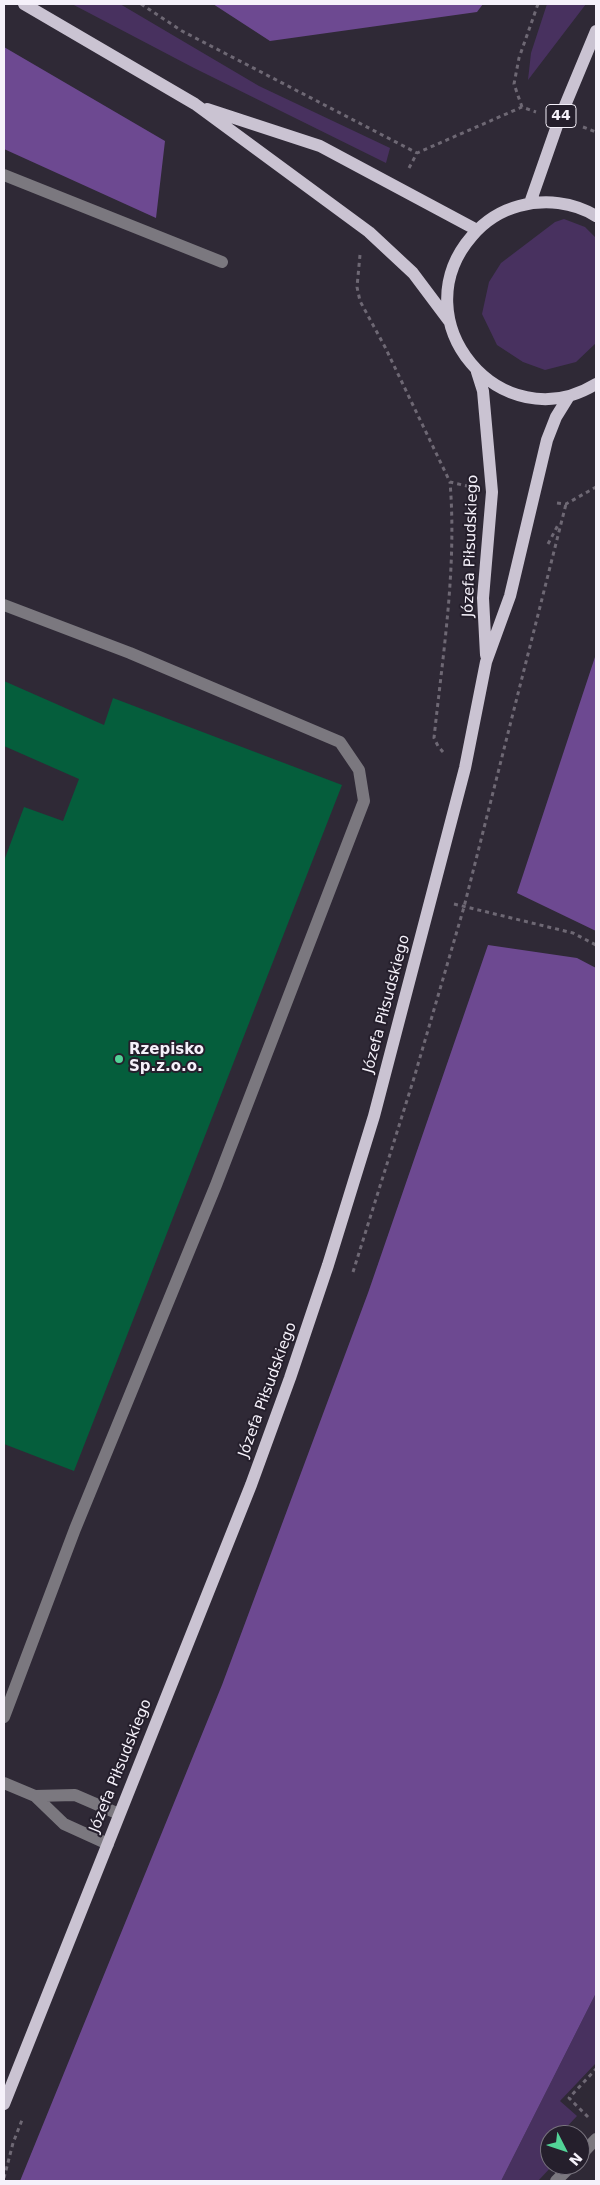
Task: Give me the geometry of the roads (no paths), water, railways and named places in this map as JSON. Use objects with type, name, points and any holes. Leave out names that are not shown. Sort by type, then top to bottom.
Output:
[{"type":"main road","points":[[24,4],[195,104],[369,232],[413,273],[449,321]]},
{"type":"main road","name":"44","points":[[530,203],[559,120],[596,31]]},
{"type":"main road","points":[[195,104],[320,146],[477,230]]},
{"type":"main road","points":[[596,216],[570,205],[550,202],[530,203],[511,208],[493,217],[477,230],[464,245],[455,262],[449,281],[447,301],[449,321],[464,357],[477,372],[493,384],[510,393],[530,398],[550,399],[569,396],[596,384]]},
{"type":"main road","name":"Józefa Piłsudskiego","points":[[477,372],[483,392],[492,492],[483,598],[486,662]]},
{"type":"main road","name":"Józefa Piłsudskiego","points":[[4,2104],[250,1485],[310,1322],[374,1116],[465,768],[486,662],[510,596],[547,440],[556,417],[569,396]]},
{"type":"lane","points":[[4,175],[222,262]]},
{"type":"lane","points":[[4,605],[130,653],[340,742],[359,770],[364,801],[216,1185],[76,1530],[4,1717]]},
{"type":"lane","points":[[4,1783],[35,1796],[64,1824],[108,1844]]},
{"type":"lane","points":[[35,1796],[75,1795],[119,1814]]},
{"type":"place","name":"Rzepisko Sp.z.o.o.","points":[[119,1059]]}]
